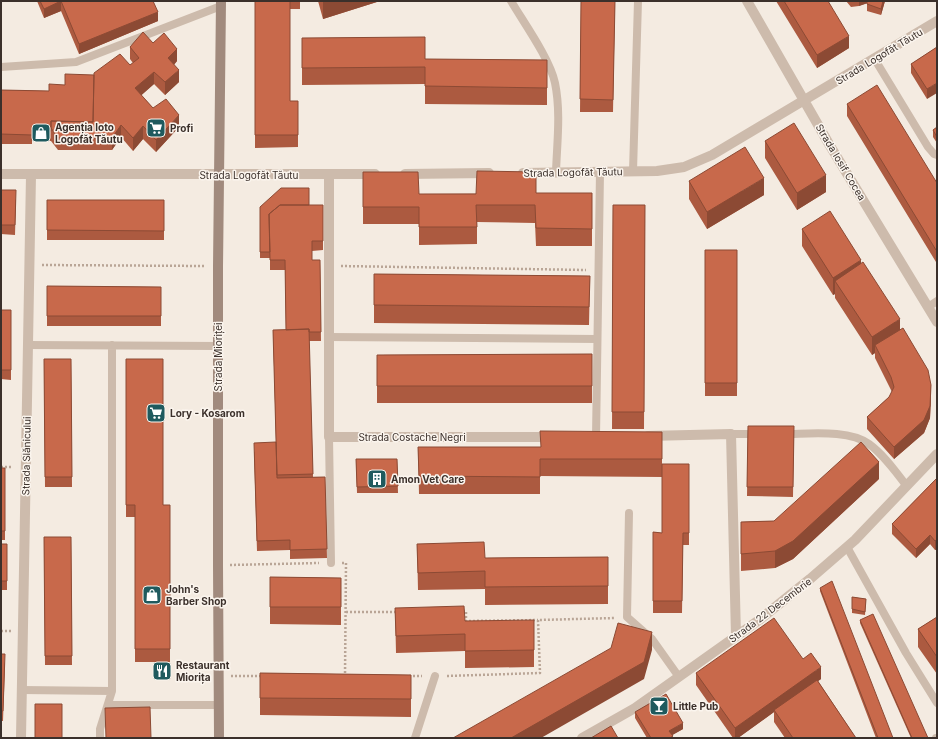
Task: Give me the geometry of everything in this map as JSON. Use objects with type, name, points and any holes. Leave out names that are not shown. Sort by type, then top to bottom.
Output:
[{"type":"main road","name":"Strada Mioriței","points":[[219,738],[218,266],[221,3]]},
{"type":"street","name":"Strada Iosif Cocea","points":[[747,1],[830,144],[932,304],[937,322]]},
{"type":"street","name":"Strada Logofăt Tăutu","points":[[1,174],[329,175],[657,171],[684,167],[712,155],[937,21]]},
{"type":"street","name":"Strada Slănicului","points":[[21,738],[31,175]]},
{"type":"street","points":[[329,175],[329,437]]},
{"type":"street","points":[[636,436],[731,434],[736,636]]},
{"type":"street","name":"Strada Costache Negri","points":[[329,437],[564,437]]},
{"type":"street","name":"Strada 22 Decembrie","points":[[582,738],[636,708],[759,620],[847,547],[937,454]]},
{"type":"lane","points":[[511,1],[544,58],[554,81],[558,103],[556,172]]},
{"type":"lane","points":[[633,171],[638,1]]},
{"type":"lane","points":[[1,67],[76,62],[221,3]]},
{"type":"lane","points":[[874,58],[928,147],[934,154],[937,155]]},
{"type":"lane","points":[[596,437],[600,172]]},
{"type":"lane","points":[[329,337],[597,339]]},
{"type":"lane","points":[[28,345],[218,346]]},
{"type":"lane","points":[[100,738],[100,730],[112,691],[112,345]]},
{"type":"lane","points":[[731,434],[844,435],[857,438],[868,443],[882,456],[906,485]]},
{"type":"lane","points":[[329,437],[331,563]]},
{"type":"lane","points":[[629,513],[627,617],[652,640],[679,677]]},
{"type":"lane","points":[[847,547],[906,653],[937,703]]},
{"type":"lane","points":[[415,738],[435,676]]},
{"type":"lane","points":[[22,690],[112,691]]},
{"type":"lane","points":[[108,705],[219,705]]},
{"type":"path","points":[[30,264],[218,266]]},
{"type":"path","points":[[329,266],[598,270]]},
{"type":"path","points":[[218,565],[346,563],[346,676],[338,676]]},
{"type":"path","points":[[458,611],[466,610],[466,621],[627,617]]},
{"type":"path","points":[[346,612],[402,612]]},
{"type":"path","points":[[405,676],[540,673],[538,620]]},
{"type":"path","points":[[219,676],[266,676]]},
{"type":"building","points":[[40,1],[61,1],[44,9]]},
{"type":"building","points":[[61,1],[153,1],[158,12],[79,44]]},
{"type":"building","points":[[255,1],[290,1],[290,101],[298,101],[298,135],[255,135]]},
{"type":"building","points":[[581,1],[615,1],[613,100],[580,99]]},
{"type":"building","points":[[784,1],[828,1],[849,36],[817,55]]},
{"type":"building","points":[[867,1],[883,1],[881,9],[867,4]]},
{"type":"building","points":[[143,32],[153,43],[164,33],[177,49],[168,58],[179,70],[165,82],[154,72],[135,88],[153,108],[166,99],[179,115],[156,140],[143,126],[133,138],[121,125],[112,138],[58,138],[51,128],[51,121],[93,122],[94,73],[120,54],[130,65],[139,58],[130,47]]},
{"type":"building","points":[[425,37],[425,59],[547,60],[547,88],[425,86],[425,67],[302,68],[302,38]]},
{"type":"building","points":[[937,47],[937,83],[927,89],[911,64]]},
{"type":"building","points":[[65,74],[94,75],[93,122],[51,121],[51,131],[32,130],[32,135],[1,134],[1,90],[49,91],[49,84],[65,85]]},
{"type":"building","points":[[877,85],[937,183],[936,250],[847,104]]},
{"type":"building","points":[[794,123],[826,175],[797,193],[765,141]]},
{"type":"building","points":[[937,127],[937,137],[933,130]]},
{"type":"building","points":[[745,147],[764,178],[707,212],[689,181]]},
{"type":"building","points":[[477,171],[536,172],[536,193],[592,193],[592,229],[536,228],[535,205],[476,205],[477,227],[419,227],[419,207],[363,207],[363,172],[418,172],[419,194],[476,194]]},
{"type":"building","points":[[281,188],[309,188],[309,205],[280,205],[269,214],[270,252],[260,252],[260,207]]},
{"type":"building","points":[[1,190],[16,190],[15,225],[1,225]]},
{"type":"building","points":[[47,200],[164,200],[164,231],[47,230]]},
{"type":"building","points":[[280,205],[323,205],[323,241],[312,241],[312,260],[320,260],[321,332],[309,332],[309,329],[286,330],[285,260],[270,260],[269,214]]},
{"type":"building","points":[[613,205],[645,205],[644,412],[612,412]]},
{"type":"building","points":[[830,211],[861,260],[833,278],[802,229]]},
{"type":"building","points":[[705,250],[737,250],[737,383],[705,383]]},
{"type":"building","points":[[863,262],[900,319],[872,337],[835,281]]},
{"type":"building","points":[[374,274],[590,276],[589,307],[374,305]]},
{"type":"building","points":[[47,286],[161,287],[161,316],[47,316]]},
{"type":"building","points":[[1,310],[11,310],[11,370],[1,370]]},
{"type":"building","points":[[903,328],[928,370],[931,385],[930,406],[924,420],[894,447],[867,417],[889,397],[894,387],[891,377],[875,345]]},
{"type":"building","points":[[309,329],[313,474],[277,475],[273,330]]},
{"type":"building","points":[[592,354],[592,386],[377,386],[377,355]]},
{"type":"building","points":[[44,359],[71,359],[72,477],[45,477]]},
{"type":"building","points":[[126,359],[163,359],[163,505],[170,505],[170,649],[135,649],[135,505],[126,505]]},
{"type":"building","points":[[748,426],[794,426],[793,487],[747,487]]},
{"type":"building","points":[[540,431],[662,432],[662,459],[540,459],[540,477],[419,476],[418,447],[541,447]]},
{"type":"building","points":[[276,442],[277,478],[325,477],[327,549],[290,550],[290,540],[257,541],[254,443]]},
{"type":"building","points":[[861,442],[879,462],[793,541],[775,551],[741,554],[741,522],[774,521]]},
{"type":"building","name":"Amon Vet Care","points":[[356,459],[397,459],[398,486],[357,487]]},
{"type":"building","points":[[662,464],[689,464],[689,533],[683,533],[682,601],[653,601],[653,532],[662,533]]},
{"type":"building","points":[[1,468],[5,468],[5,531],[1,531]]},
{"type":"building","points":[[937,478],[937,539],[935,541],[930,535],[916,549],[892,524]]},
{"type":"building","points":[[44,537],[71,537],[72,656],[45,656]]},
{"type":"building","points":[[484,542],[485,558],[608,557],[608,586],[485,587],[485,571],[418,573],[417,544]]},
{"type":"building","points":[[1,544],[7,544],[7,581],[1,581]]},
{"type":"building","points":[[270,577],[341,578],[341,607],[270,607]]},
{"type":"building","points":[[832,581],[893,738],[878,738],[820,588]]},
{"type":"building","points":[[852,597],[866,599],[865,612],[852,609]]},
{"type":"building","points":[[464,606],[465,621],[534,620],[534,650],[465,651],[465,634],[396,636],[395,608]]},
{"type":"building","points":[[873,614],[928,738],[912,738],[860,620]]},
{"type":"building","points":[[937,617],[937,657],[918,629]]},
{"type":"building","points":[[774,618],[803,659],[811,653],[821,667],[735,728],[696,673]]},
{"type":"building","points":[[618,623],[652,632],[644,662],[511,738],[453,738],[611,648]]},
{"type":"building","points":[[1,654],[5,654],[3,711],[1,711]]},
{"type":"building","points":[[260,673],[411,675],[411,699],[260,698]]},
{"type":"building","points":[[817,680],[856,738],[793,738],[774,710]]},
{"type":"building","points":[[666,694],[683,723],[669,731],[673,736],[670,738],[651,738],[635,712]]},
{"type":"building","points":[[35,704],[62,704],[62,738],[35,738]]},
{"type":"building","points":[[150,707],[151,738],[106,738],[105,708]]},
{"type":"building","points":[[611,726],[618,738],[591,738]]},
{"type":"place","name":"Profi","points":[[156,128]]},
{"type":"place","name":"Agenția loto Logofăt Tăutu","points":[[41,133]]},
{"type":"place","name":"Lory - Kosarom","points":[[156,413]]},
{"type":"place","name":"Amon Vet Care","points":[[377,479]]},
{"type":"place","name":"John's Barber Shop","points":[[152,595]]},
{"type":"place","name":"Restaurant Miorița","points":[[162,671]]},
{"type":"place","name":"Little Pub","points":[[659,706]]}]
